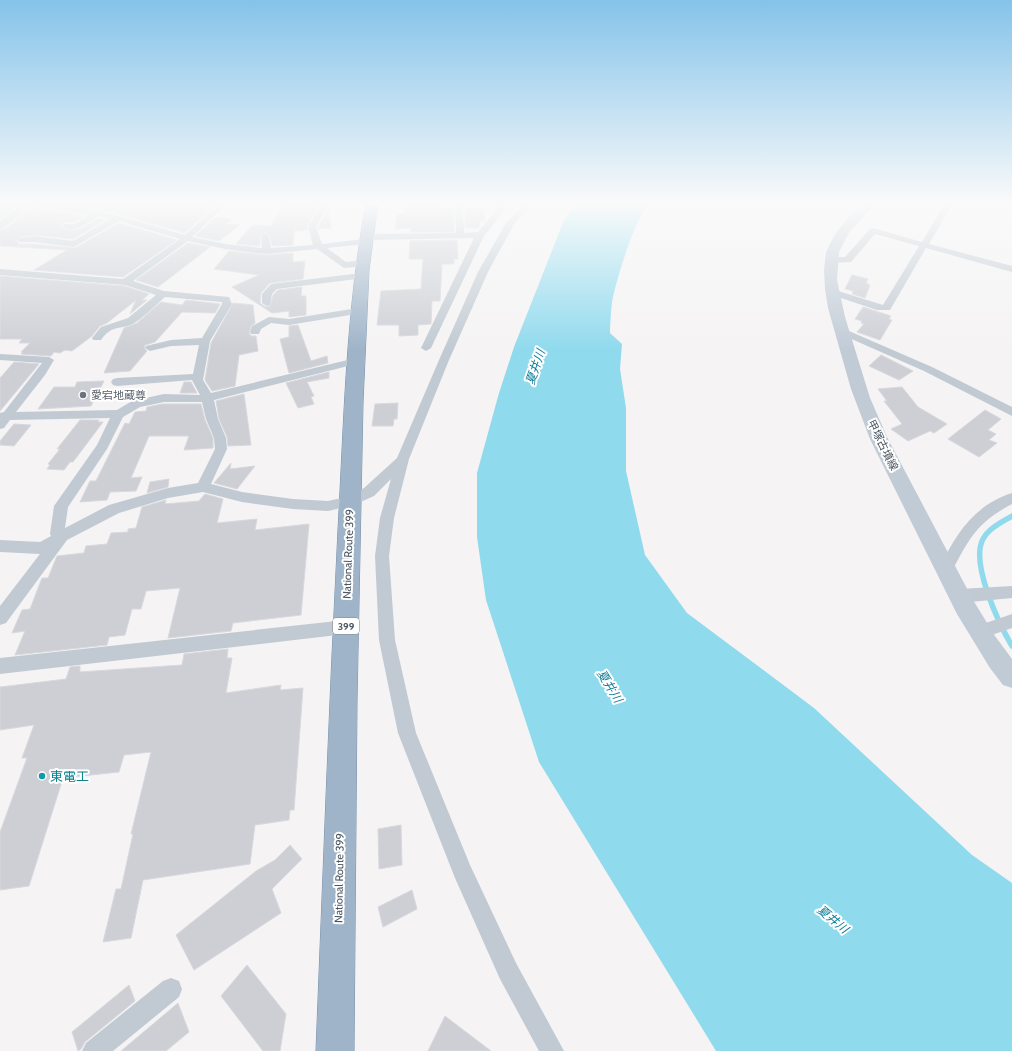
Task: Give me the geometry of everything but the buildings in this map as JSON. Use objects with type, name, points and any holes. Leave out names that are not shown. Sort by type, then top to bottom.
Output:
[{"type":"highway","name":"National Route 399","points":[[335,1051],[350,501],[358,311],[364,254]]},
{"type":"main road","name":"甲塚古墳線","points":[[833,252],[830,275],[832,292],[858,386],[874,428],[946,569],[967,596],[988,630],[1003,666],[1012,677]]},
{"type":"street","points":[[125,282],[167,252]]},
{"type":"street","points":[[326,252],[344,265],[364,254]]},
{"type":"street","points":[[353,252],[364,254]]},
{"type":"street","points":[[267,303],[267,294],[274,286],[364,254],[374,252]]},
{"type":"street","points":[[426,348],[472,252]]},
{"type":"street","points":[[494,252],[483,272],[444,360],[403,459],[387,518],[382,556],[387,640],[407,733],[462,870],[508,971],[552,1051]]},
{"type":"street","points":[[831,260],[848,260],[855,252]]},
{"type":"street","points":[[832,292],[881,308],[886,308],[918,252]]},
{"type":"street","points":[[953,252],[1012,268]]},
{"type":"street","points":[[0,272],[125,282],[162,294],[226,299],[227,304],[205,341],[198,377],[198,380],[207,397],[212,419],[220,438],[221,449],[203,487]]},
{"type":"street","points":[[97,338],[103,330],[112,325],[127,323],[132,320],[162,294]]},
{"type":"street","points":[[255,332],[256,328],[269,320],[289,322],[358,311]]},
{"type":"street","points":[[842,331],[921,366],[1012,412]]},
{"type":"street","points":[[150,348],[172,343],[205,341]]},
{"type":"street","points":[[0,357],[49,360],[41,373],[4,416],[0,425]]},
{"type":"street","points":[[62,536],[57,534],[61,506],[103,446],[112,425],[119,414],[136,404],[149,400],[164,398],[200,399],[228,394],[356,361]]},
{"type":"street","points":[[117,382],[175,377],[198,377]]},
{"type":"street","points":[[4,416],[119,414]]},
{"type":"street","points":[[0,546],[42,548],[114,509],[168,493],[203,487],[242,497],[293,504],[328,506],[350,501],[368,492],[403,459]]},
{"type":"street","points":[[946,569],[956,547],[970,526],[980,516],[1012,498]]},
{"type":"street","points":[[0,618],[62,536]]},
{"type":"street","points":[[967,596],[1012,592]]},
{"type":"street","points":[[988,630],[1012,621]]},
{"type":"street","points":[[0,666],[346,627]]},
{"type":"street","points":[[94,1051],[171,989]]},
{"type":"water","name":"夏井川","points":[[551,252],[626,252],[612,302],[610,333],[622,344],[620,369],[626,408],[626,471],[645,555],[687,613],[814,708],[972,855],[1012,883],[1012,1051],[716,1051],[539,762],[486,600],[477,537],[477,473],[499,393],[514,347]]},
{"type":"waterway","points":[[1012,516],[996,526],[986,535],[983,539],[980,550],[980,563],[983,578],[994,609],[1012,646]]},
{"type":"place","name":"愛宕地蔵尊","points":[[83,395]]},
{"type":"place","name":"東電工","points":[[42,776]]}]
